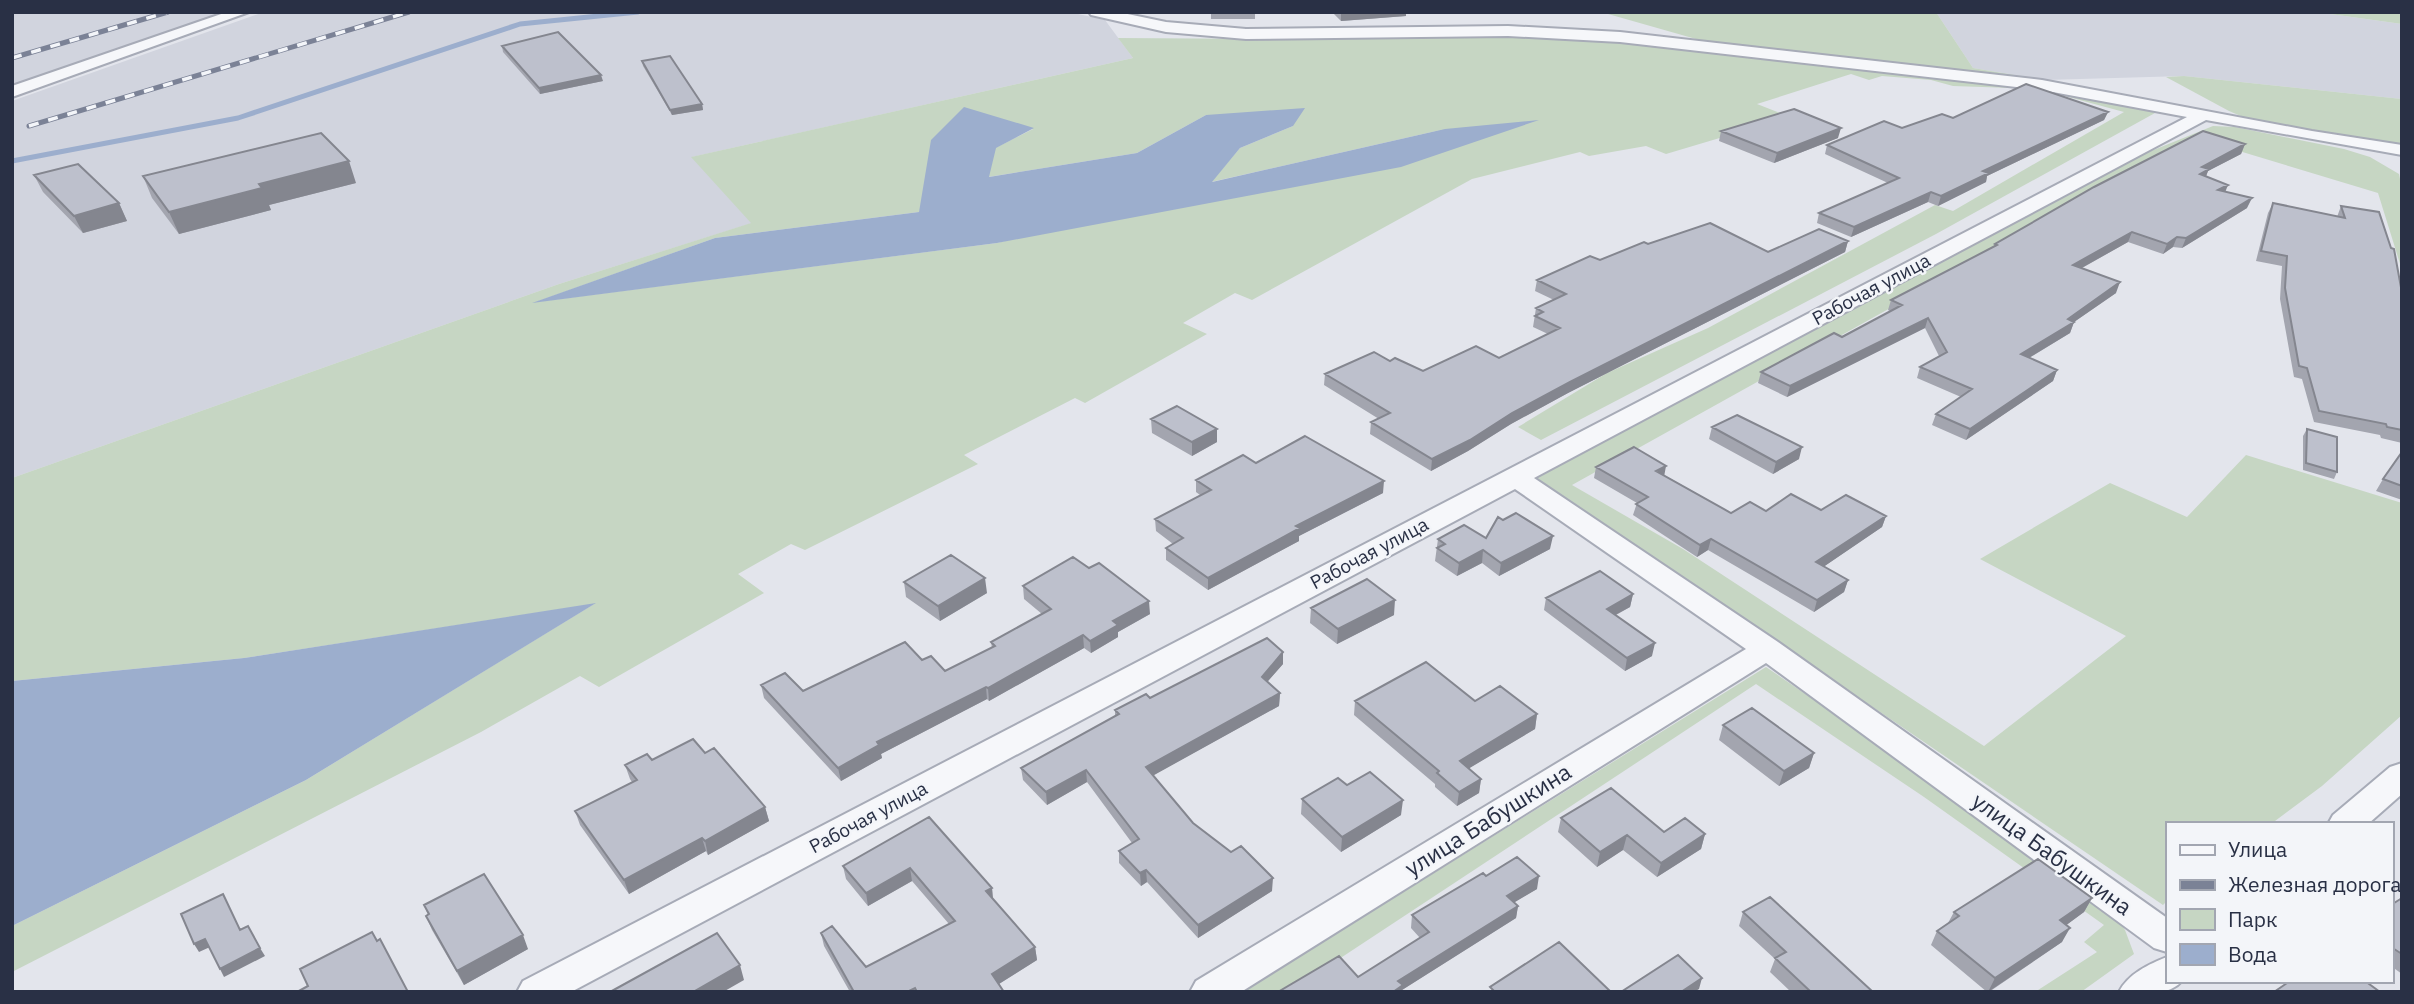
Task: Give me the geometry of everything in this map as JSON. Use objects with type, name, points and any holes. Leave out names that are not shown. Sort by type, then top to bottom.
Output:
[{"type":"street","points":[[12,92],[242,12]]},
{"type":"street","points":[[1096,12],[1166,27],[1245,34],[1508,31],[1620,37],[2042,85],[2331,141],[2402,150]]},
{"type":"street","name":"Рабочая улица","points":[[536,992],[2203,115]]},
{"type":"street","name":"улица Бабушкина","points":[[1515,477],[1767,649],[2166,936]]},
{"type":"street","name":"улица Бабушкина","points":[[1209,992],[1767,649]]},
{"type":"street","points":[[2347,822],[2402,775]]},
{"type":"street","points":[[2138,992],[2166,974]]},
{"type":"shaded area","points":[[12,12],[234,12],[12,90]]},
{"type":"shaded area","points":[[264,12],[1069,12],[1105,20],[1133,58],[692,157],[752,223],[559,284],[12,478],[12,101]]},
{"type":"shaded area","points":[[1936,12],[2316,12],[2402,24],[2402,99],[2184,76],[2045,80],[1973,68]]},
{"type":"green space","points":[[1601,12],[1936,12],[1973,68],[2045,80],[1703,41]]},
{"type":"green space","points":[[2316,12],[2402,12],[2402,24]]},
{"type":"green space","points":[[1511,35],[1633,41],[2031,86],[2135,105],[2155,113],[1936,234],[1541,440],[1518,427],[1607,373],[1708,328],[1935,205],[1953,211],[2124,112],[2039,89],[1953,86],[1931,80],[1882,76],[1869,80],[1851,74],[1757,104],[1790,117],[1666,154],[1646,146],[1589,156],[1580,152],[1472,179],[1252,300],[1235,293],[1183,323],[1207,334],[1085,403],[1075,398],[964,455],[978,464],[805,550],[791,544],[738,574],[764,593],[599,687],[580,676],[481,732],[12,972],[12,926],[306,780],[594,604],[244,658],[12,681],[12,478],[559,284],[751,223],[691,157],[1133,58],[1118,38],[1283,39]],"holes":[[[964,108],[1033,129],[995,148],[988,177],[1137,153],[1206,115],[1293,126],[1240,148],[1211,182],[1445,129],[997,243],[536,302],[715,238],[919,212]]]},
{"type":"green space","points":[[2184,76],[2402,99],[2402,145],[2365,142],[2255,122],[2166,77]]},
{"type":"green space","points":[[2213,126],[2235,127],[2344,149],[2370,157],[2399,174],[2402,189],[2402,270],[2378,193],[2196,138],[1572,485],[1683,549],[1984,746],[2126,636],[1980,559],[2110,483],[2187,517],[2246,455],[2402,503],[2402,715],[2322,786],[2274,822],[2166,822],[2166,902],[2163,905],[1537,478],[2119,164]]},
{"type":"green space","points":[[1766,667],[2061,869],[2109,907],[2125,930],[2134,954],[2081,992],[2035,992],[2097,952],[2084,942],[2104,925],[1924,797],[1756,684],[1289,992],[1242,992]]},
{"type":"water","points":[[964,107],[1034,128],[996,148],[989,177],[1137,153],[1206,115],[1305,108],[1293,126],[1240,148],[1212,182],[1445,129],[1539,120],[1401,167],[997,243],[532,303],[715,238],[919,212],[931,140]]},
{"type":"water","points":[[596,603],[306,780],[12,926],[12,681],[244,658]]},
{"type":"building","points":[[558,32],[601,75],[539,88],[502,46]]},
{"type":"building","points":[[670,56],[702,104],[670,110],[642,61]]},
{"type":"building","points":[[2026,84],[2108,112],[1983,171],[1989,173],[1941,196],[1931,192],[1854,227],[1819,213],[1899,178],[1827,145],[1884,121],[1902,128],[1942,114],[1953,118]]},
{"type":"building","points":[[1794,109],[1841,128],[1777,153],[1721,131]]},
{"type":"building","points":[[2203,131],[2245,144],[2202,167],[2209,169],[2200,174],[2228,185],[2218,190],[2252,198],[2186,238],[2177,237],[2167,244],[2132,232],[2073,265],[2120,282],[2068,319],[2074,322],[2021,354],[2057,370],[1970,429],[1936,414],[1972,389],[1920,367],[1947,352],[1928,318],[1790,386],[1761,372],[1834,333],[1842,337],[1902,305],[1891,300],[1997,245],[1995,244],[2094,187]]},
{"type":"building","points":[[321,133],[349,161],[259,184],[262,188],[169,212],[143,176]]},
{"type":"building","points":[[78,164],[119,203],[74,216],[34,175]]},
{"type":"building","points":[[2273,203],[2345,218],[2341,206],[2379,212],[2391,248],[2394,249],[2402,293],[2402,430],[2387,427],[2386,424],[2319,411],[2307,368],[2299,366],[2285,288],[2287,256],[2261,251]]},
{"type":"building","points":[[1710,223],[1768,252],[1819,229],[1848,241],[1570,382],[1432,459],[1371,422],[1390,413],[1325,374],[1374,352],[1390,361],[1395,358],[1423,371],[1476,346],[1499,358],[1560,328],[1535,316],[1543,312],[1536,308],[1566,294],[1537,280],[1590,256],[1600,260],[1644,242],[1648,244]]},
{"type":"building","points":[[1177,406],[1217,429],[1192,442],[1151,419]]},
{"type":"building","points":[[1737,415],[1802,447],[1776,462],[1712,427]]},
{"type":"building","points":[[2307,429],[2337,437],[2337,472],[2306,463]]},
{"type":"building","points":[[1305,436],[1384,481],[1296,526],[1300,528],[1208,578],[1166,548],[1183,538],[1155,519],[1211,490],[1196,480],[1243,455],[1256,463]]},
{"type":"building","points":[[1634,447],[1666,466],[1656,471],[1731,513],[1750,502],[1766,511],[1791,494],[1821,510],[1846,495],[1886,516],[1816,562],[1848,580],[1817,600],[1711,539],[1700,545],[1636,504],[1648,497],[1596,467]]},
{"type":"building","points":[[2402,452],[2402,486],[2383,479]]},
{"type":"building","points":[[1516,513],[1553,536],[1501,563],[1483,550],[1459,563],[1437,548],[1445,544],[1438,539],[1464,525],[1486,538],[1498,517],[1503,520]]},
{"type":"building","points":[[951,555],[985,578],[938,606],[904,582]]},
{"type":"building","points":[[1073,557],[1089,568],[1099,563],[1149,601],[1113,621],[1118,625],[1090,641],[1083,635],[988,688],[877,742],[879,745],[838,768],[761,685],[785,673],[803,691],[905,642],[922,660],[931,656],[945,671],[995,646],[991,642],[1051,609],[1023,586]]},
{"type":"building","points":[[1600,571],[1633,594],[1607,609],[1655,643],[1627,658],[1546,598]]},
{"type":"building","points":[[1367,579],[1395,600],[1338,629],[1311,608]]},
{"type":"building","points":[[1267,638],[1283,652],[1262,677],[1280,693],[1146,767],[1193,823],[1231,852],[1241,846],[1273,878],[1198,925],[1146,870],[1140,873],[1119,851],[1139,839],[1086,770],[1046,792],[1021,768],[1119,714],[1115,710],[1146,694],[1150,698]]},
{"type":"building","points":[[1426,662],[1475,701],[1500,686],[1537,714],[1460,761],[1481,779],[1459,792],[1437,773],[1439,771],[1355,701]]},
{"type":"building","points":[[1752,708],[1814,753],[1784,771],[1723,725]]},
{"type":"building","points":[[693,739],[705,753],[714,748],[765,807],[705,841],[702,838],[624,880],[575,811],[637,780],[625,765],[647,754],[652,760]]},
{"type":"building","points":[[1370,772],[1403,800],[1342,837],[1302,799],[1338,778],[1347,785]]},
{"type":"building","points":[[1611,788],[1664,832],[1685,818],[1705,834],[1661,863],[1627,835],[1600,852],[1561,818]]},
{"type":"building","points":[[929,817],[992,888],[986,891],[1035,947],[992,974],[1004,992],[917,992],[915,988],[907,992],[854,992],[821,933],[832,926],[866,967],[955,921],[910,868],[866,893],[843,866]]},
{"type":"building","points":[[1517,857],[1539,876],[1507,896],[1518,906],[1398,981],[1403,985],[1393,992],[1278,992],[1339,956],[1358,977],[1429,932],[1412,915],[1483,873],[1486,876]]},
{"type":"building","points":[[2038,859],[2092,898],[2060,920],[2070,928],[1995,978],[1937,931],[1959,916],[1954,912]]},
{"type":"building","points":[[484,874],[523,935],[457,971],[426,916],[429,914],[424,905]]},
{"type":"building","points":[[223,894],[240,930],[248,926],[260,948],[220,969],[205,939],[194,944],[181,914]]},
{"type":"building","points":[[1770,897],[1873,992],[1811,992],[1775,958],[1786,952],[1743,912]]},
{"type":"building","points":[[2402,898],[2402,954],[2393,948],[2393,904]]},
{"type":"building","points":[[372,932],[377,941],[380,939],[408,992],[297,992],[308,986],[300,969]]},
{"type":"building","points":[[717,933],[740,965],[693,992],[610,992]]},
{"type":"building","points":[[1559,942],[1611,992],[1495,992],[1490,987]]},
{"type":"building","points":[[1678,955],[1702,978],[1681,992],[1621,992]]},
{"type":"building","points":[[2287,983],[2368,983],[2380,992],[2274,992]]},
{"type":"waterway","points":[[12,161],[238,118],[520,24],[638,12]]},
{"type":"railway","points":[[12,58],[168,12]]},
{"type":"railway","points":[[29,126],[409,12]]}]
